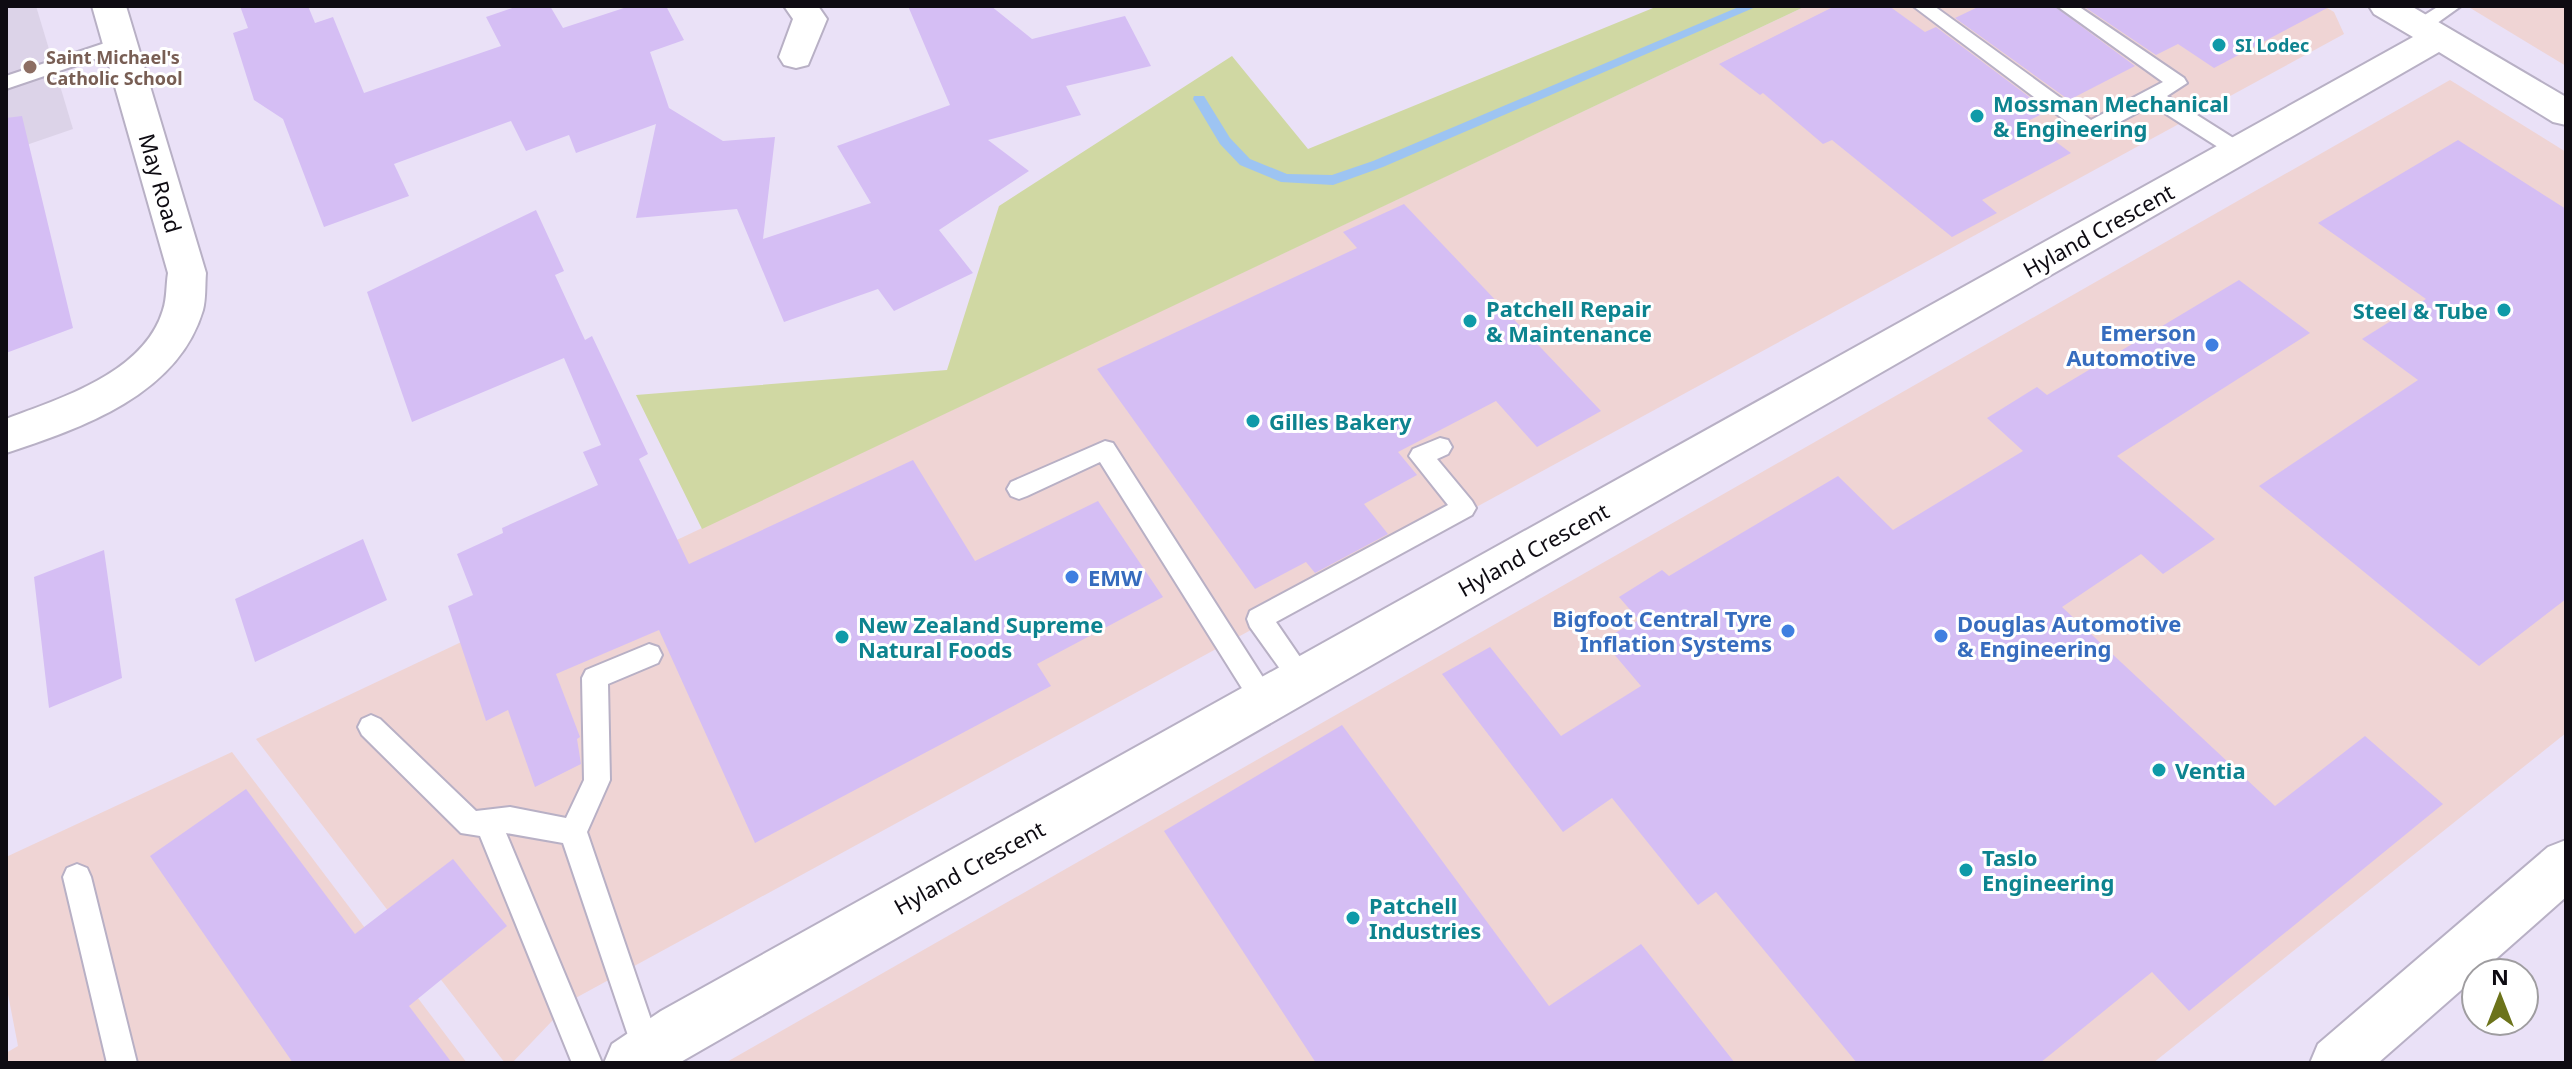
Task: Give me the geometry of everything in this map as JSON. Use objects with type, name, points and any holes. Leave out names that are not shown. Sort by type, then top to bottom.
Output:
[{"type":"street","name":"May Road","points":[[6,436],[76,409],[133,379],[160,355],[188,301],[187,273],[109,6]]},
{"type":"street","points":[[796,57],[810,19],[801,6]]},
{"type":"street","points":[[2386,6],[2436,24],[2566,113]]},
{"type":"street","name":"Hyland Crescent","points":[[639,1057],[2239,151],[2436,24]]},
{"type":"street","points":[[2360,1056],[2566,864]]},
{"type":"lane","points":[[1922,6],[2090,129],[2177,83],[2066,6]]},
{"type":"lane","points":[[6,83],[120,44]]},
{"type":"lane","points":[[2152,96],[2239,151]]},
{"type":"lane","points":[[1302,679],[1259,619],[1464,508],[1421,456],[1440,447]]},
{"type":"lane","points":[[1019,489],[1105,450],[1264,701]]},
{"type":"lane","points":[[639,1057],[573,832],[597,780],[595,678],[649,655]]},
{"type":"lane","points":[[371,727],[471,824],[510,820],[573,832]]},
{"type":"lane","points":[[487,822],[532,924],[587,1063]]},
{"type":"lane","points":[[77,877],[122,1063]]},
{"type":"shaded area","name":"Saint Michael's Catholic School","points":[[6,6],[36,6],[73,129],[6,152]]},
{"type":"shaded area","points":[[1806,6],[2324,6],[2334,12],[2344,34],[572,1000],[512,1063],[505,1063],[256,739]]},
{"type":"shaded area","points":[[2467,6],[2566,6],[2566,66]]},
{"type":"shaded area","points":[[2450,80],[2566,152],[2566,733],[2153,1063],[725,1063]]},
{"type":"shaded area","points":[[232,752],[467,1063],[6,1063],[6,1053],[18,1046],[6,984],[6,857]]},
{"type":"green space","points":[[1658,6],[1806,6],[702,529],[636,395],[947,370],[999,206],[1232,56],[1308,149]]},
{"type":"building","points":[[240,6],[308,6],[315,23],[333,17],[364,93],[501,46],[486,17],[518,6],[550,6],[563,28],[630,6],[666,6],[684,40],[650,52],[669,108],[723,141],[775,137],[763,239],[871,203],[837,146],[950,105],[908,6],[991,6],[1032,39],[1125,16],[1151,66],[1066,86],[1081,115],[988,140],[1029,171],[939,230],[973,273],[894,311],[878,289],[784,322],[737,209],[636,218],[656,124],[576,153],[569,135],[526,151],[511,121],[394,164],[409,196],[324,227],[283,119],[254,100],[233,33],[248,28]]},
{"type":"building","points":[[1835,6],[1889,6],[1925,32],[1936,27],[2048,111],[2028,121],[2071,153],[1982,200],[1997,213],[1952,237],[1832,140],[1823,144],[1763,93],[1760,95],[1719,64]]},
{"type":"building","points":[[1980,6],[2054,6],[2135,66],[2069,100],[1955,18]]},
{"type":"building","name":"SI Lodec","points":[[2083,6],[2331,6],[2214,68],[2178,44],[2156,55]]},
{"type":"building","points":[[22,116],[73,328],[6,353],[6,118]]},
{"type":"building","points":[[2458,140],[2566,209],[2566,599],[2479,666],[2259,486],[2418,380],[2362,339],[2426,299],[2318,223]]},
{"type":"building","name":"Gilles Bakery","points":[[1404,204],[1601,411],[1537,447],[1496,401],[1398,452],[1417,475],[1364,504],[1388,534],[1315,573],[1306,562],[1255,589],[1097,369],[1357,248],[1343,232]]},
{"type":"building","points":[[536,210],[564,271],[555,275],[585,340],[592,336],[648,454],[639,459],[689,564],[913,460],[975,561],[1098,501],[1163,597],[1037,664],[1051,686],[755,843],[659,630],[556,674],[580,737],[577,739],[581,764],[535,787],[508,710],[486,721],[448,606],[473,595],[457,554],[503,533],[502,528],[598,485],[583,452],[601,445],[564,358],[412,422],[367,292]]},
{"type":"building","points":[[2239,280],[2310,333],[2117,456],[2215,539],[2163,574],[2141,554],[2062,607],[2275,806],[2365,736],[2443,804],[2189,1011],[2152,972],[2040,1063],[1857,1063],[1716,892],[1698,905],[1612,798],[1563,832],[1442,674],[1490,647],[1561,736],[1641,686],[1602,640],[1639,620],[1619,597],[1662,570],[1669,576],[1838,476],[1893,530],[2023,451],[1987,418],[2037,387],[2047,395]]},
{"type":"building","points":[[363,539],[387,600],[255,662],[235,599]]},
{"type":"building","points":[[104,550],[122,678],[49,708],[34,577]]},
{"type":"building","name":"Patchell Industries","points":[[1342,725],[1549,1006],[1641,944],[1735,1063],[1316,1063],[1164,831]]},
{"type":"building","points":[[246,789],[355,934],[453,859],[507,926],[409,1006],[452,1063],[293,1063],[150,856]]},
{"type":"waterway","points":[[1199,99],[1225,141],[1245,162],[1286,179],[1333,180],[1378,164],[1752,6]]},
{"type":"place","name":"SI Lodec","points":[[2219,45]]},
{"type":"place","name":"Saint Michael's Catholic School","points":[[30,67]]},
{"type":"place","name":"Mossman Mechanical & Engineering","points":[[1977,116]]},
{"type":"place","name":"Steel & Tube","points":[[2504,310]]},
{"type":"place","name":"Patchell Repair & Maintenance","points":[[1470,321]]},
{"type":"place","name":"Emerson Automotive","points":[[2212,345]]},
{"type":"place","name":"Gilles Bakery","points":[[1253,421]]},
{"type":"place","name":"EMW","points":[[1072,577]]},
{"type":"place","name":"Bigfoot Central Tyre Inflation Systems","points":[[1788,631]]},
{"type":"place","name":"Douglas Automotive & Engineering","points":[[1941,636]]},
{"type":"place","name":"New Zealand Supreme Natural Foods","points":[[842,637]]},
{"type":"place","name":"Ventia","points":[[2159,770]]},
{"type":"place","name":"Taslo Engineering","points":[[1966,870]]},
{"type":"place","name":"Patchell Industries","points":[[1353,918]]}]
